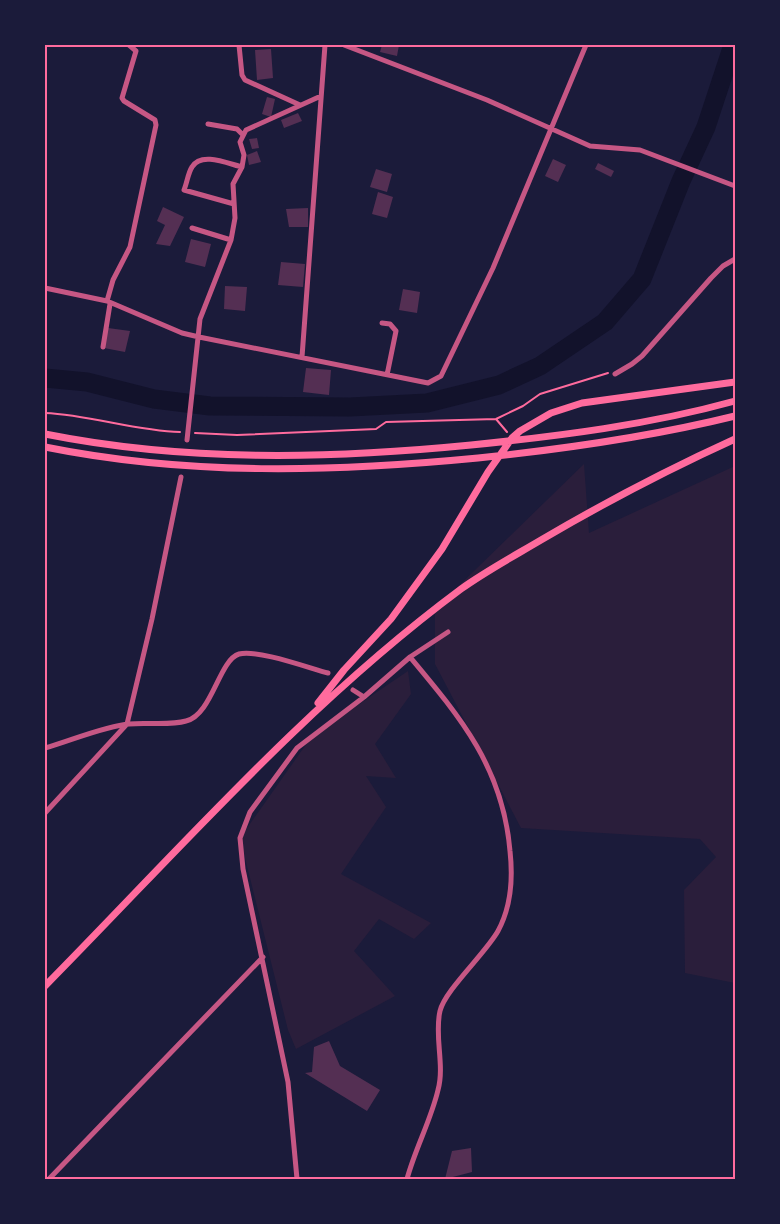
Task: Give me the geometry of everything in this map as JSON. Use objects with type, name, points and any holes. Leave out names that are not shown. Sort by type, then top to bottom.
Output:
[{"type":"main road","points":[[307,717],[344,670],[397,611],[442,549],[488,472],[512,438],[541,418],[582,402],[735,382]]},
{"type":"main road","points":[[45,434],[115,445],[239,455],[338,456],[462,446],[612,429],[735,401]]},
{"type":"main road","points":[[45,447],[113,459],[236,469],[338,469],[464,459],[614,442],[735,416]]},
{"type":"main road","points":[[45,986],[307,717],[403,634],[464,588],[595,508],[735,439]]},
{"type":"street","points":[[103,347],[113,280],[130,247],[156,125],[155,120],[122,98],[136,51],[129,45]]},
{"type":"street","points":[[239,45],[242,75],[245,80],[300,105]]},
{"type":"street","points":[[302,358],[325,45]]},
{"type":"street","points":[[344,45],[487,100],[590,146],[640,150],[735,186]]},
{"type":"street","points":[[45,288],[109,302],[182,333],[428,383],[440,376],[514,221],[586,45]]},
{"type":"street","points":[[187,440],[186,432],[190,397],[202,312],[231,240],[235,218],[233,184],[242,167],[244,155],[240,142],[246,130],[321,96]]},
{"type":"street","points":[[208,124],[237,129],[243,135]]},
{"type":"street","points":[[234,204],[184,190],[192,166],[198,160],[208,159],[242,167]]},
{"type":"street","points":[[192,228],[231,240]]},
{"type":"street","points":[[615,374],[642,356],[711,278],[723,266],[735,259]]},
{"type":"street","points":[[382,323],[390,324],[396,331],[387,375]]},
{"type":"street","points":[[45,813],[127,724],[152,619],[181,477]]},
{"type":"street","points":[[297,1179],[288,1082],[243,869],[240,838],[250,812],[297,748],[364,697],[410,657],[448,632]]},
{"type":"street","points":[[45,748],[127,724],[186,721],[203,710],[220,677],[236,656],[241,654],[261,655],[328,673]]},
{"type":"street","points":[[407,1179],[439,1088],[440,1011],[447,998],[485,951],[498,930],[511,894],[511,862],[507,818],[490,768],[459,715],[410,657]]},
{"type":"street","points":[[352,690],[364,697]]},
{"type":"street","points":[[49,1179],[263,957]]},
{"type":"path","points":[[45,412],[131,425],[150,431],[257,434],[376,429],[386,422],[496,418],[523,406],[540,394],[609,372],[615,374]]},
{"type":"path","points":[[496,418],[512,438]]},
{"type":"shaded area","points":[[584,464],[589,533],[735,466],[735,983],[685,973],[684,890],[716,857],[700,839],[521,828],[435,664],[435,609]]},
{"type":"shaded area","points":[[408,671],[411,694],[375,744],[396,778],[366,776],[386,807],[341,874],[431,923],[414,939],[379,919],[354,951],[395,996],[296,1049],[288,1030],[240,838],[312,736]]},
{"type":"building","points":[[382,45],[399,45],[397,56],[380,52]]},
{"type":"building","points":[[271,49],[273,78],[257,80],[255,50]]},
{"type":"building","points":[[267,97],[275,99],[271,117],[262,114]]},
{"type":"building","points":[[298,113],[302,121],[284,128],[281,120]]},
{"type":"building","points":[[257,138],[259,148],[252,149],[249,139]]},
{"type":"building","points":[[257,151],[261,162],[249,165],[247,155]]},
{"type":"building","points":[[553,159],[566,165],[558,182],[545,176]]},
{"type":"building","points":[[598,163],[614,171],[611,177],[595,169]]},
{"type":"building","points":[[376,169],[392,174],[387,192],[370,187]]},
{"type":"building","points":[[378,192],[393,197],[387,218],[372,214]]},
{"type":"building","points":[[163,207],[184,217],[170,246],[156,244],[165,225],[157,221]]},
{"type":"building","points":[[308,208],[308,227],[289,227],[286,209]]},
{"type":"building","points":[[191,239],[211,244],[205,267],[185,262]]},
{"type":"building","points":[[281,262],[305,264],[303,287],[278,285]]},
{"type":"building","points":[[225,286],[247,287],[245,311],[224,309]]},
{"type":"building","points":[[403,289],[420,292],[417,313],[399,310]]},
{"type":"building","points":[[108,328],[130,331],[125,352],[104,348]]},
{"type":"building","points":[[306,368],[331,370],[329,395],[303,392]]},
{"type":"building","points":[[329,1041],[340,1066],[380,1090],[367,1111],[305,1073],[312,1072],[314,1047]]},
{"type":"building","points":[[471,1148],[472,1172],[445,1179],[452,1151]]},
{"type":"waterway","points":[[45,378],[87,382],[154,399],[210,406],[350,407],[427,403],[499,385],[540,366],[605,322],[642,279],[681,181],[706,127],[733,45]]}]
